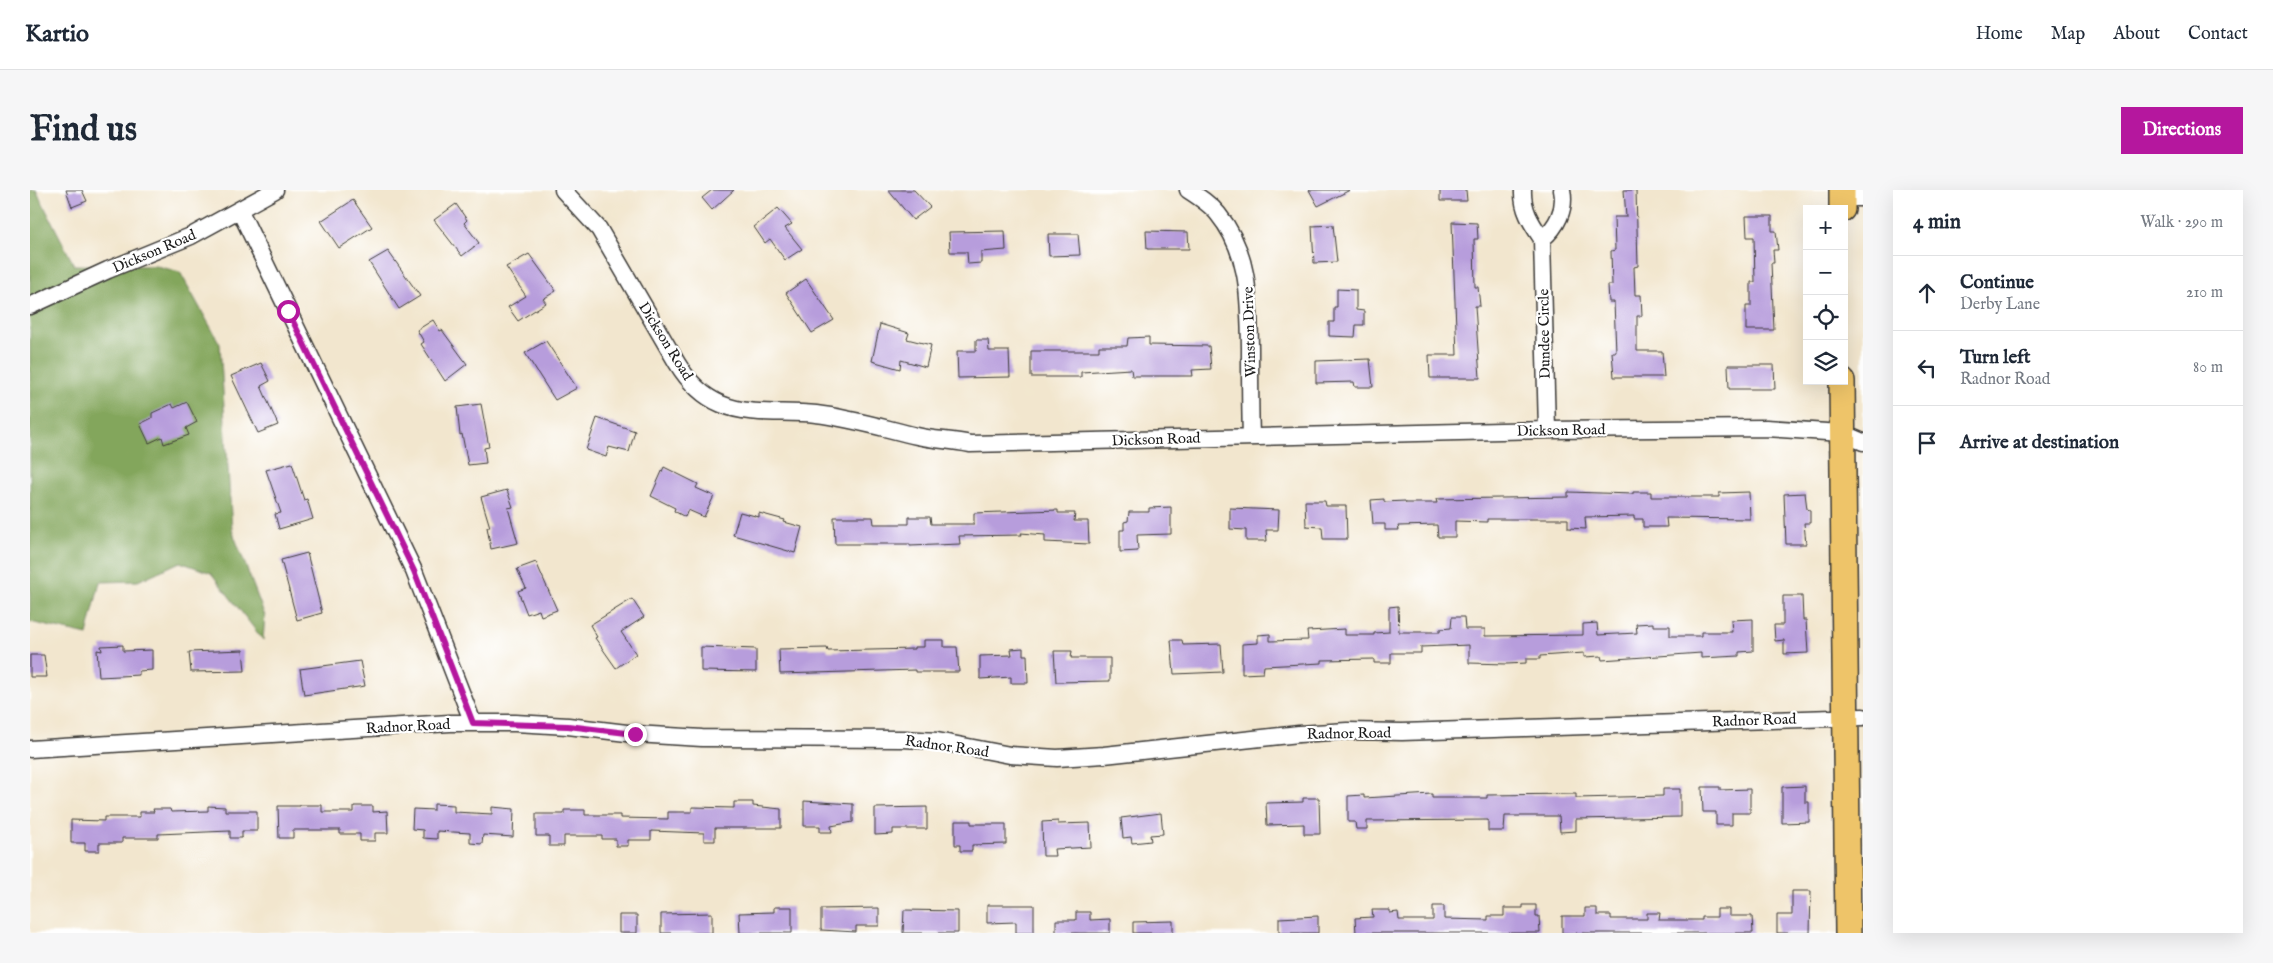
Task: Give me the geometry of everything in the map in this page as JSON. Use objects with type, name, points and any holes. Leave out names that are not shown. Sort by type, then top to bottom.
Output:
[{"type":"main road","points":[[1843,385],[1853,437],[1854,717],[1848,933]]},
{"type":"street","name":"Dickson Road","points":[[30,306],[108,270],[191,236],[240,211],[275,190]]},
{"type":"street","name":"Dickson Road","points":[[563,190],[599,229],[680,369],[693,385],[720,404],[752,412],[786,412],[840,417],[917,436],[952,443],[970,444],[1547,430],[1766,428],[1853,437]]},
{"type":"street","name":"Winston Drive","points":[[1188,190],[1208,203],[1218,214],[1236,242],[1242,256],[1249,292],[1251,436]]},
{"type":"street","points":[[1523,190],[1523,203],[1526,213],[1542,239],[1550,234],[1561,214],[1563,204],[1562,190]]},
{"type":"street","points":[[240,211],[414,571],[473,723]]},
{"type":"street","name":"Dundee Circle","points":[[1542,239],[1547,430]]},
{"type":"street","name":"Radnor Road","points":[[30,749],[473,723],[568,726],[635,734],[702,738],[904,739],[937,741],[1010,755],[1057,758],[1104,755],[1292,735],[1347,732],[1402,732],[1854,717]]},
{"type":"green space","points":[[30,190],[36,190],[74,265],[157,266],[180,272],[220,344],[232,530],[265,616],[263,640],[211,573],[180,562],[138,581],[100,582],[87,635],[30,622]]},
{"type":"building","points":[[66,190],[82,190],[87,201],[72,207]]},
{"type":"building","points":[[712,190],[734,190],[712,210],[702,198]]},
{"type":"building","points":[[888,190],[914,190],[930,207],[913,220]]},
{"type":"building","points":[[1309,190],[1350,190],[1318,206]]},
{"type":"building","points":[[1440,190],[1466,190],[1467,201],[1440,201]]},
{"type":"building","points":[[1624,190],[1636,190],[1638,266],[1634,267],[1635,295],[1641,295],[1642,316],[1637,316],[1637,351],[1662,351],[1664,377],[1614,377],[1612,352],[1616,352],[1614,302],[1609,302],[1608,285],[1612,285],[1611,251],[1615,250],[1614,217],[1626,217]]},
{"type":"building","points":[[353,200],[372,227],[339,248],[321,221]]},
{"type":"building","points":[[456,204],[467,220],[464,223],[479,243],[462,256],[434,220]]},
{"type":"building","points":[[778,208],[792,224],[785,228],[802,249],[785,260],[770,239],[765,243],[754,227]]},
{"type":"building","points":[[1746,216],[1772,216],[1772,231],[1776,231],[1778,250],[1773,250],[1774,263],[1771,263],[1774,330],[1746,330],[1746,306],[1751,306],[1751,282],[1755,282],[1754,237],[1747,237]]},
{"type":"building","points":[[1452,222],[1477,223],[1478,239],[1474,239],[1475,287],[1478,287],[1480,306],[1475,306],[1480,378],[1430,378],[1429,355],[1457,355]]},
{"type":"building","points":[[1333,225],[1337,262],[1314,263],[1312,226]]},
{"type":"building","points":[[1005,231],[1006,250],[981,252],[981,263],[968,264],[967,252],[950,252],[949,232]]},
{"type":"building","points":[[1146,231],[1188,232],[1189,249],[1147,249]]},
{"type":"building","points":[[1048,234],[1078,234],[1080,255],[1049,256]]},
{"type":"building","points":[[388,251],[420,296],[399,309],[369,262]]},
{"type":"building","points":[[529,254],[556,291],[543,299],[546,303],[518,321],[508,307],[526,296],[506,267]]},
{"type":"building","points":[[806,279],[834,320],[812,333],[786,293]]},
{"type":"building","points":[[1337,289],[1356,290],[1356,310],[1364,311],[1364,325],[1356,325],[1355,337],[1329,336],[1329,322],[1334,322],[1334,307],[1337,307]]},
{"type":"building","points":[[433,320],[467,364],[445,381],[421,344],[424,342],[417,330]]},
{"type":"building","points":[[880,324],[909,333],[907,339],[931,345],[926,367],[901,360],[900,369],[872,361]]},
{"type":"building","points":[[1149,337],[1149,345],[1209,346],[1211,369],[1192,370],[1193,376],[1132,376],[1131,369],[1081,372],[1081,377],[1031,377],[1031,351],[1099,351],[1099,346],[1127,346],[1128,338]]},
{"type":"building","points":[[976,340],[988,340],[989,351],[1009,351],[1010,377],[958,378],[957,351],[976,351]]},
{"type":"building","points":[[546,341],[577,388],[555,400],[525,353]]},
{"type":"building","points":[[1370,359],[1373,387],[1355,387],[1354,382],[1316,383],[1316,361]]},
{"type":"building","points":[[261,363],[270,381],[261,386],[278,425],[258,433],[231,376]]},
{"type":"building","points":[[1728,365],[1774,365],[1775,389],[1729,389]]},
{"type":"building","points":[[187,402],[197,422],[186,428],[189,435],[164,444],[162,437],[149,443],[140,424],[152,418],[152,413],[172,404],[174,408]]},
{"type":"building","points":[[481,404],[489,447],[484,448],[486,463],[468,465],[462,434],[460,435],[457,407]]},
{"type":"building","points":[[597,418],[635,431],[629,452],[609,447],[606,457],[586,450]]},
{"type":"building","points":[[292,463],[304,500],[307,499],[313,519],[279,529],[275,514],[281,513],[266,470]]},
{"type":"building","points":[[664,467],[698,484],[696,488],[714,496],[704,517],[688,510],[685,517],[674,511],[675,508],[651,496]]},
{"type":"building","points":[[507,490],[513,507],[508,508],[518,543],[491,549],[487,527],[490,527],[481,497]]},
{"type":"building","points":[[1568,492],[1633,494],[1633,492],[1651,492],[1651,497],[1719,497],[1719,493],[1749,492],[1750,519],[1666,518],[1667,527],[1643,527],[1643,519],[1634,519],[1634,516],[1585,517],[1586,529],[1568,528],[1568,519],[1487,519],[1487,522],[1455,521],[1455,537],[1438,537],[1437,525],[1398,526],[1399,530],[1385,530],[1385,524],[1373,524],[1371,500],[1384,499],[1384,502],[1437,503],[1436,499],[1568,497]]},
{"type":"building","points":[[1805,493],[1807,509],[1810,510],[1810,523],[1804,523],[1806,544],[1786,544],[1784,494]]},
{"type":"building","points":[[1305,501],[1325,501],[1326,506],[1346,506],[1347,539],[1323,539],[1322,527],[1306,526]]},
{"type":"building","points":[[1171,507],[1171,534],[1137,535],[1138,551],[1120,552],[1120,530],[1124,530],[1124,522],[1128,521],[1129,512],[1149,512],[1149,508]]},
{"type":"building","points":[[1230,508],[1279,510],[1278,530],[1266,530],[1267,541],[1246,541],[1246,530],[1230,529]]},
{"type":"building","points":[[1058,510],[1058,513],[1075,513],[1074,521],[1088,521],[1089,544],[1045,542],[1045,535],[1021,533],[1022,535],[959,536],[960,544],[910,546],[910,544],[835,544],[834,517],[873,517],[874,524],[909,524],[909,517],[930,517],[931,524],[974,524],[974,513]]},
{"type":"building","points":[[740,512],[759,517],[759,513],[802,527],[795,553],[733,535]]},
{"type":"building","points":[[307,553],[322,613],[297,620],[281,560]]},
{"type":"building","points":[[536,562],[557,610],[541,616],[539,610],[527,614],[518,591],[526,588],[517,569]]},
{"type":"building","points":[[1783,596],[1802,596],[1803,620],[1806,620],[1808,653],[1784,654],[1784,640],[1775,641],[1774,625],[1783,625]]},
{"type":"building","points":[[632,599],[644,617],[621,632],[636,654],[616,668],[595,638],[597,637],[590,625]]},
{"type":"building","points":[[1398,606],[1399,632],[1440,632],[1440,629],[1451,628],[1452,617],[1464,617],[1465,629],[1485,629],[1485,636],[1583,635],[1583,624],[1597,623],[1598,635],[1637,633],[1636,624],[1653,623],[1653,626],[1670,626],[1670,636],[1701,636],[1701,632],[1732,632],[1731,620],[1753,619],[1753,651],[1739,652],[1739,656],[1701,658],[1701,653],[1602,660],[1601,656],[1584,657],[1584,653],[1540,656],[1540,659],[1526,659],[1526,663],[1507,664],[1469,663],[1469,645],[1421,647],[1421,653],[1391,653],[1391,663],[1374,663],[1374,659],[1322,660],[1322,663],[1264,666],[1263,673],[1242,674],[1242,644],[1258,643],[1258,635],[1270,634],[1270,641],[1308,640],[1307,631],[1345,629],[1345,635],[1374,635],[1374,633],[1389,632],[1389,607]]},
{"type":"building","points":[[924,640],[944,640],[944,647],[957,647],[959,672],[915,672],[915,670],[780,674],[779,649],[827,648],[828,651],[914,649],[914,647],[924,647]]},
{"type":"building","points":[[1171,640],[1182,640],[1183,645],[1221,644],[1223,672],[1174,674]]},
{"type":"building","points":[[123,645],[123,651],[152,650],[152,670],[139,671],[139,675],[99,677],[97,650],[102,651],[101,646]]},
{"type":"building","points":[[701,647],[756,649],[756,672],[701,671]]},
{"type":"building","points":[[1023,648],[1023,655],[1027,655],[1028,683],[1011,683],[1011,677],[980,679],[980,656],[1012,655],[1011,649]]},
{"type":"building","points":[[243,650],[245,671],[191,672],[189,652]]},
{"type":"building","points":[[1054,651],[1072,651],[1071,658],[1110,658],[1110,681],[1056,682]]},
{"type":"building","points":[[30,655],[44,655],[47,677],[30,677]]},
{"type":"building","points":[[360,661],[365,686],[304,695],[300,669]]},
{"type":"building","points":[[1805,786],[1805,802],[1809,802],[1809,822],[1782,823],[1782,787]]},
{"type":"building","points":[[1702,787],[1720,787],[1720,790],[1750,789],[1750,813],[1732,813],[1732,825],[1716,825],[1716,812],[1703,812]]},
{"type":"building","points":[[1663,789],[1680,789],[1680,817],[1576,819],[1576,831],[1560,832],[1559,816],[1505,816],[1504,831],[1488,831],[1488,820],[1367,821],[1367,829],[1356,829],[1355,822],[1348,822],[1348,796],[1364,795],[1364,798],[1432,794],[1432,798],[1487,798],[1487,795],[1576,794],[1576,798],[1663,796]]},
{"type":"building","points":[[1303,798],[1319,798],[1320,834],[1304,834],[1304,824],[1267,825],[1266,803],[1303,802]]},
{"type":"building","points":[[804,801],[853,804],[853,822],[831,826],[832,832],[820,832],[820,826],[804,826]]},
{"type":"building","points":[[734,802],[753,802],[753,806],[781,809],[781,828],[715,828],[715,841],[704,841],[704,833],[651,831],[651,840],[628,840],[628,846],[616,846],[616,839],[602,839],[602,836],[564,836],[564,846],[549,846],[549,836],[536,836],[536,814],[564,814],[564,810],[585,810],[585,815],[620,815],[620,818],[668,819],[668,812],[692,812],[692,807],[734,808]]},
{"type":"building","points":[[434,804],[454,805],[454,812],[492,814],[492,807],[514,809],[513,837],[483,835],[482,844],[470,843],[470,833],[437,831],[437,839],[423,838],[423,830],[412,829],[413,809],[434,810]]},
{"type":"building","points":[[322,805],[322,812],[354,812],[354,806],[373,806],[373,812],[387,811],[388,833],[375,833],[375,841],[360,841],[360,834],[340,834],[340,830],[293,830],[293,838],[279,838],[278,806]]},
{"type":"building","points":[[208,806],[225,807],[225,811],[257,811],[257,831],[242,831],[242,838],[230,838],[230,831],[158,834],[158,838],[122,838],[122,843],[99,843],[99,851],[85,851],[85,843],[71,843],[71,820],[104,821],[104,817],[140,817],[140,812],[154,812],[153,809],[170,809],[171,812],[208,811]]},
{"type":"building","points":[[927,807],[927,829],[893,829],[893,834],[875,835],[875,808]]},
{"type":"building","points":[[1161,813],[1163,834],[1150,835],[1151,841],[1132,843],[1131,837],[1123,838],[1121,818]]},
{"type":"building","points":[[955,821],[971,821],[971,824],[1006,824],[1006,844],[972,845],[972,851],[960,851],[960,845],[955,845]]},
{"type":"building","points":[[1058,821],[1058,824],[1090,823],[1091,847],[1054,849],[1055,856],[1043,856],[1042,822]]},
{"type":"building","points":[[1792,891],[1811,891],[1810,933],[1777,933],[1777,915],[1792,915]]},
{"type":"building","points":[[987,905],[1034,905],[1034,933],[1016,933],[1016,922],[987,923]]},
{"type":"building","points":[[1523,905],[1536,905],[1536,916],[1539,916],[1540,933],[1356,933],[1355,918],[1373,917],[1372,910],[1390,910],[1390,913],[1398,912],[1399,920],[1433,920],[1433,906],[1444,906],[1444,919],[1488,920],[1488,916],[1504,916],[1504,908],[1523,908]]},
{"type":"building","points":[[774,907],[792,907],[792,933],[740,933],[739,913],[774,912]]},
{"type":"building","points":[[879,908],[879,926],[856,926],[856,932],[821,930],[821,909]]},
{"type":"building","points":[[1585,908],[1597,908],[1597,915],[1611,915],[1611,919],[1647,919],[1647,913],[1660,913],[1659,920],[1702,920],[1702,917],[1717,917],[1717,909],[1729,909],[1729,916],[1752,916],[1753,933],[1562,933],[1562,916],[1585,916]]},
{"type":"building","points":[[904,910],[958,911],[958,933],[903,933]]},
{"type":"building","points":[[1076,912],[1090,912],[1090,920],[1110,919],[1110,933],[1056,933],[1056,920],[1076,920]]},
{"type":"building","points":[[712,913],[712,933],[661,933],[661,914]]},
{"type":"building","points":[[619,915],[637,915],[637,933],[619,933]]},
{"type":"building","points":[[1318,916],[1318,933],[1279,933],[1279,918]]},
{"type":"building","points":[[1173,921],[1173,933],[1133,933],[1133,922]]},
{"type":"route","points":[[288,311],[414,571],[473,723],[568,726],[635,734]]}]
